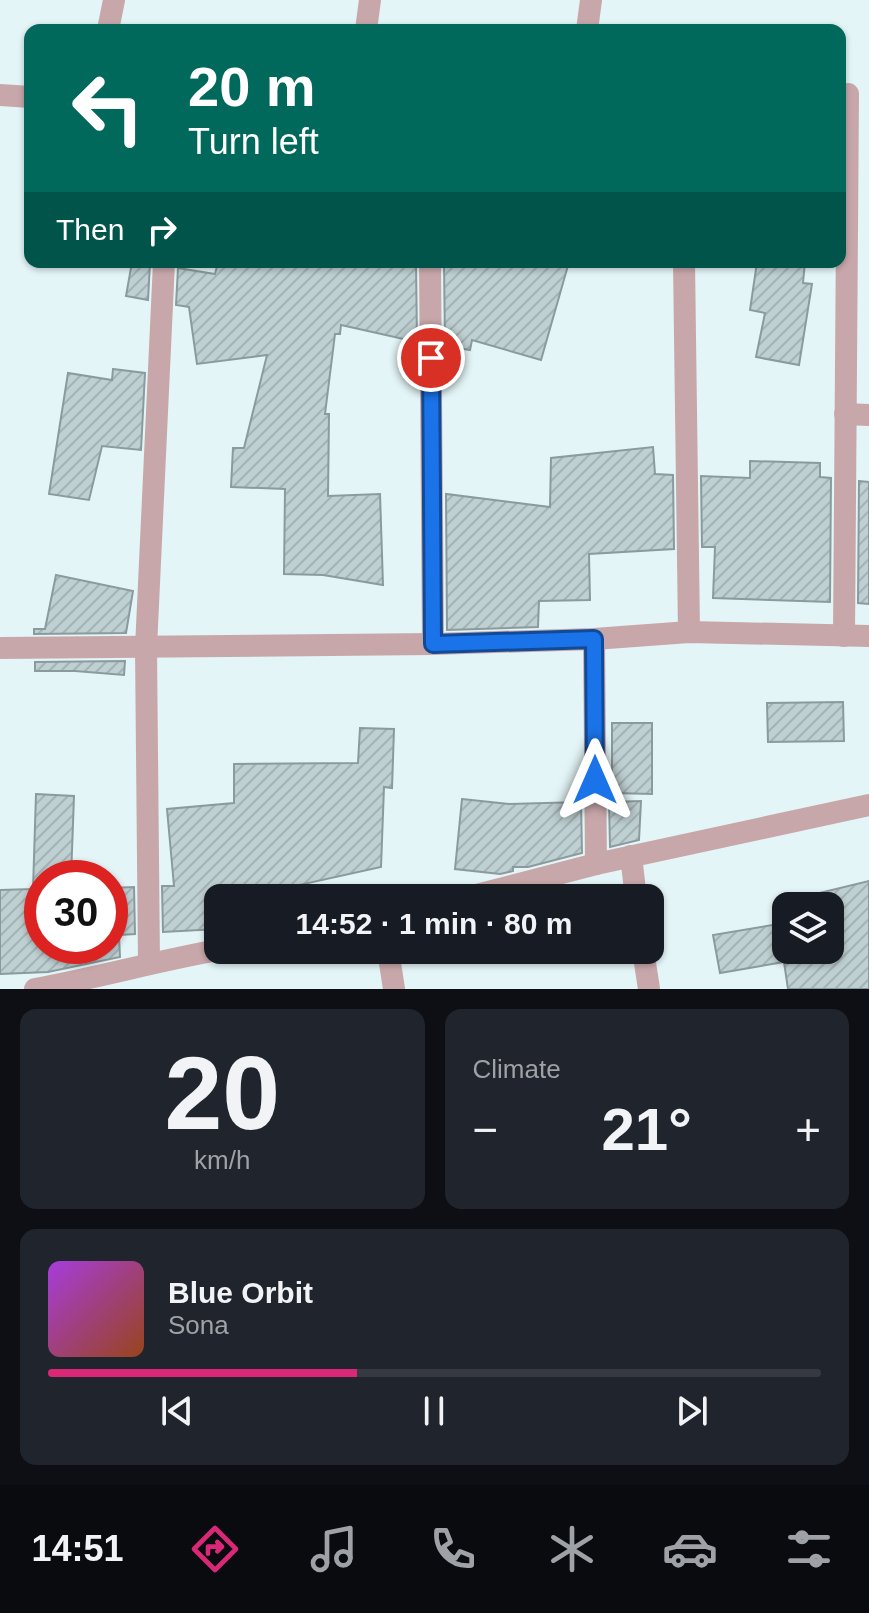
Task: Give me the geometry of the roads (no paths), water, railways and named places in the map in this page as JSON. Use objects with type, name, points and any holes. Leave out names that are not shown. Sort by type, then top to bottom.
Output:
[{"type":"street","points":[[109,24],[114,0]]},
{"type":"street","points":[[367,24],[370,0]]},
{"type":"street","points":[[588,24],[591,0]]},
{"type":"street","points":[[844,636],[852,93]]},
{"type":"street","points":[[0,95],[24,97]]},
{"type":"street","points":[[149,963],[146,648],[164,268]]},
{"type":"street","points":[[430,268],[433,644]]},
{"type":"street","points":[[684,268],[689,632]]},
{"type":"street","points":[[845,414],[869,415]]},
{"type":"street","points":[[0,648],[433,644],[594,639],[689,632],[869,636]]},
{"type":"street","points":[[594,639],[596,864]]},
{"type":"street","points":[[519,884],[631,856],[869,805]]},
{"type":"street","points":[[631,856],[634,884]]},
{"type":"street","points":[[35,989],[118,981],[149,963],[204,953]]},
{"type":"street","points":[[390,964],[394,989]]},
{"type":"street","points":[[645,964],[649,989]]}]
